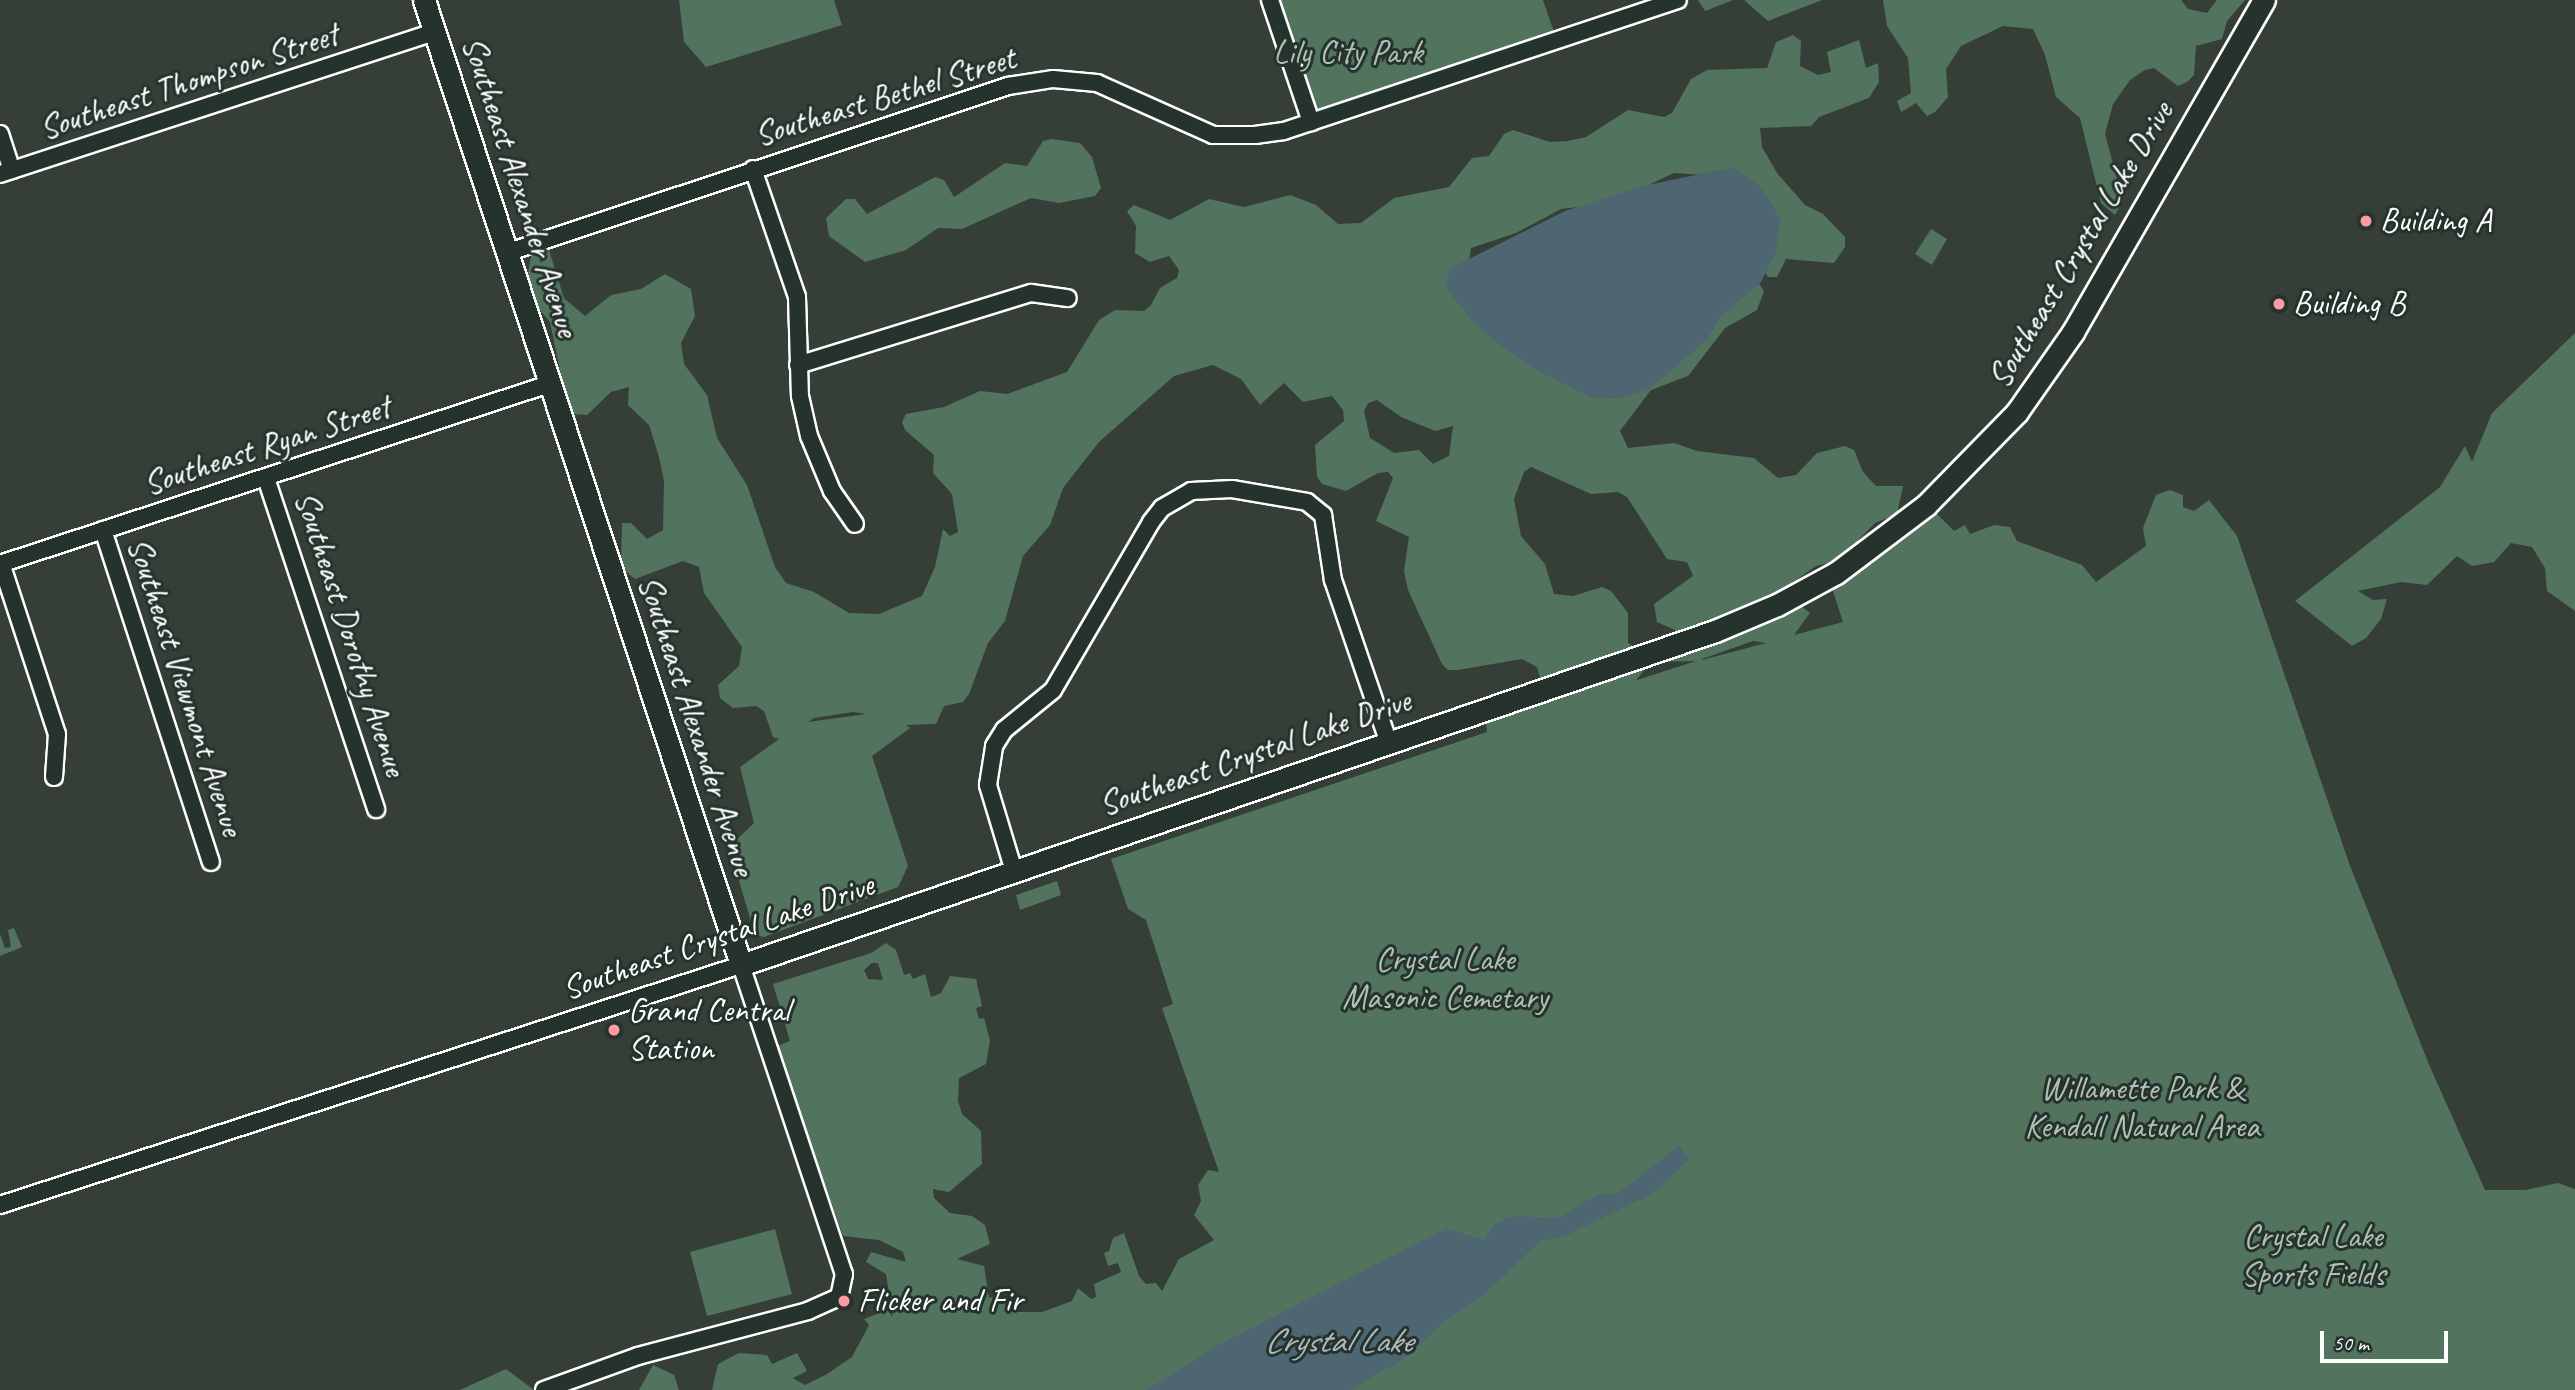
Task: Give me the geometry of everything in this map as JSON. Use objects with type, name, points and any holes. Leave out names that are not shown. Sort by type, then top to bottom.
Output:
[{"type":"street","name":"Southeast Alexander Avenue","points":[[425,0],[844,1274],[839,1297],[808,1311],[638,1356],[544,1390]]},
{"type":"street","points":[[1270,0],[1311,122]]},
{"type":"street","name":"Southeast Bethel Street","points":[[509,252],[1008,86],[1053,79],[1116,88],[1213,135],[1275,132],[1675,0]]},
{"type":"street","name":"Southeast Crystal Lake Drive","points":[[0,1205],[741,965],[1013,868],[1704,635],[1777,605],[1836,573],[1926,505],[1973,462],[2052,365],[2264,0]]},
{"type":"street","name":"Southeast Thompson Street","points":[[6,172],[435,33]]},
{"type":"street","points":[[0,134],[6,172]]},
{"type":"street","points":[[753,169],[794,286],[798,365],[809,436],[832,491],[855,524]]},
{"type":"street","points":[[798,365],[1031,293],[1068,298]]},
{"type":"street","name":"Southeast Ryan Street","points":[[1,564],[552,383]]},
{"type":"street","name":"Southeast Dorothy Avenue","points":[[266,478],[376,809]]},
{"type":"street","points":[[1013,868],[988,785],[994,746],[1004,730],[1052,690],[1151,522],[1162,508],[1191,491],[1232,489],[1307,502],[1323,515],[1333,580],[1388,741]]},
{"type":"street","name":"Southeast Viewmont Avenue","points":[[103,530],[211,862]]},
{"type":"street","points":[[1,564],[57,734],[54,777]]},
{"type":"green space","points":[[679,0],[834,0],[842,25],[706,67],[684,42]]},
{"type":"green space","name":"Lily City Park","points":[[1271,0],[1543,0],[1557,41],[1311,122]]},
{"type":"green space","points":[[1698,0],[1733,0],[1705,11]]},
{"type":"green space","points":[[1744,0],[1822,0],[1768,21]]},
{"type":"green space","points":[[1883,0],[2181,0],[2188,9],[2207,13],[2217,0],[2245,0],[2227,21],[2222,39],[2196,46],[2194,75],[2187,82],[2178,86],[2154,68],[2145,70],[2130,80],[2113,104],[2105,134],[2123,201],[2115,215],[2101,203],[2080,118],[2056,97],[2045,55],[2033,29],[2003,26],[1961,46],[1946,69],[1948,97],[1935,112],[1927,116],[1916,103],[1901,112],[1897,101],[1911,93],[1908,58],[1887,26]]},
{"type":"green space","points":[[1793,35],[1801,41],[1800,66],[1818,75],[1831,72],[1827,52],[1859,40],[1866,68],[1878,63],[1879,82],[1869,98],[1819,117],[1811,126],[1760,128],[1762,147],[1777,173],[1805,205],[1823,214],[1845,237],[1845,247],[1834,263],[1786,259],[1777,277],[1768,277],[1703,175],[1674,173],[1610,203],[1561,209],[1516,233],[1471,248],[1468,267],[1694,332],[1758,282],[1764,291],[1757,310],[1725,328],[1688,376],[1651,390],[1620,431],[1628,448],[1674,443],[1697,451],[1754,458],[1778,478],[1796,475],[1817,453],[1845,446],[1854,450],[1863,472],[1876,486],[1903,486],[1897,514],[1875,523],[1838,561],[1816,566],[1792,583],[1795,601],[1810,613],[1794,635],[1843,622],[1832,588],[1936,513],[1954,531],[1965,525],[1970,534],[1994,525],[2010,527],[2017,541],[2082,565],[2096,582],[2146,546],[2143,528],[2156,495],[2170,490],[2183,495],[2183,507],[2194,511],[2209,500],[2237,536],[2349,863],[2430,1067],[2485,1190],[2525,1190],[2558,1183],[2575,1189],[2575,1390],[712,1390],[718,1364],[739,1353],[767,1355],[772,1364],[797,1353],[807,1371],[793,1378],[805,1385],[827,1374],[852,1357],[869,1325],[864,1319],[887,1310],[893,1317],[886,1274],[866,1262],[871,1252],[906,1262],[903,1252],[879,1240],[843,1236],[777,1046],[790,1041],[773,984],[871,953],[886,943],[896,950],[904,975],[910,973],[913,979],[925,974],[931,997],[941,993],[950,976],[976,979],[982,1006],[976,1008],[979,1019],[984,1018],[990,1041],[986,1064],[959,1078],[958,1101],[962,1114],[981,1131],[982,1164],[949,1192],[933,1189],[934,1198],[950,1213],[972,1216],[985,1225],[990,1244],[957,1259],[984,1266],[989,1298],[1002,1295],[1008,1312],[1042,1312],[1072,1301],[1078,1288],[1091,1299],[1096,1297],[1094,1284],[1121,1272],[1118,1263],[1108,1266],[1104,1253],[1109,1251],[1113,1238],[1124,1233],[1139,1276],[1146,1284],[1156,1283],[1162,1291],[1179,1259],[1214,1240],[1194,1215],[1201,1201],[1198,1185],[1208,1170],[1219,1172],[1162,1008],[1173,1004],[1146,920],[1128,909],[1111,859],[1487,732],[1484,705],[1489,697],[1534,685],[1540,678],[1537,667],[1522,659],[1458,670],[1448,670],[1442,664],[1408,590],[1404,571],[1409,537],[1376,521],[1393,478],[1388,472],[1378,473],[1346,491],[1322,484],[1317,477],[1315,445],[1344,421],[1343,410],[1332,396],[1303,402],[1284,383],[1260,405],[1241,379],[1213,365],[1174,376],[1099,442],[1063,488],[1050,525],[1023,556],[1005,621],[988,643],[969,694],[963,702],[944,706],[936,724],[906,725],[910,728],[872,756],[908,866],[898,887],[764,937],[755,935],[729,847],[754,823],[740,767],[779,739],[773,737],[764,711],[756,706],[733,708],[720,698],[718,685],[739,666],[742,647],[704,593],[699,567],[683,561],[635,579],[621,568],[622,523],[631,523],[647,539],[663,530],[664,481],[659,457],[649,425],[628,405],[629,387],[611,392],[587,415],[569,414],[550,322],[532,301],[526,284],[531,256],[539,250],[549,250],[564,298],[585,316],[611,295],[641,289],[665,274],[691,289],[695,316],[681,343],[684,364],[707,395],[717,438],[747,485],[775,567],[786,583],[814,592],[849,613],[879,614],[922,596],[935,567],[943,529],[950,536],[958,532],[952,494],[933,473],[934,455],[905,430],[902,422],[906,414],[944,407],[980,391],[1007,394],[1067,372],[1099,320],[1115,310],[1144,311],[1151,305],[1160,288],[1177,278],[1179,270],[1169,256],[1150,262],[1135,253],[1136,226],[1127,211],[1134,205],[1170,220],[1209,199],[1244,207],[1290,195],[1316,205],[1338,224],[1361,223],[1394,198],[1449,187],[1472,158],[1489,156],[1504,134],[1513,130],[1550,142],[1568,141],[1586,137],[1628,110],[1664,117],[1672,113],[1691,79],[1707,70],[1767,68],[1776,42]],"holes":[[[1377,400],[1401,417],[1435,431],[1453,426],[1449,456],[1433,464],[1419,450],[1394,453],[1370,438],[1364,411],[1368,403]],[[1531,467],[1591,494],[1618,492],[1627,497],[1667,559],[1687,562],[1693,576],[1654,604],[1657,622],[1675,630],[1674,640],[1636,648],[1628,643],[1628,613],[1611,591],[1602,587],[1573,596],[1554,594],[1545,564],[1521,536],[1514,499],[1524,472]],[[1753,641],[1766,643],[1702,660]],[[1696,661],[1637,680],[1651,662]],[[853,712],[866,714],[808,722],[814,718]],[[872,963],[878,963],[883,980],[868,979],[864,970]]]},
{"type":"green space","points":[[1052,139],[1080,143],[1092,157],[1101,188],[1095,196],[1059,203],[1031,198],[962,229],[938,228],[906,250],[865,262],[829,236],[826,218],[846,199],[855,199],[867,214],[935,177],[944,180],[954,197],[1005,163],[1027,166],[1043,141]]},
{"type":"green space","points":[[1931,229],[1947,239],[1932,265],[1915,254]]},
{"type":"green space","points":[[2575,333],[2575,611],[2547,591],[2545,568],[2532,547],[2511,543],[2494,562],[2472,566],[2457,556],[2427,585],[2401,582],[2358,591],[2373,600],[2387,599],[2381,619],[2366,638],[2352,646],[2295,601],[2440,487],[2465,446],[2472,462],[2492,413]]},
{"type":"green space","points":[[1057,881],[1061,895],[1020,910],[1016,895]]},
{"type":"green space","points":[[14,928],[22,947],[0,956],[0,934],[5,948],[11,947],[8,930]]},
{"type":"green space","points":[[775,1229],[792,1294],[707,1316],[690,1252]]},
{"type":"green space","points":[[653,1365],[674,1375],[679,1390],[639,1390]]},
{"type":"green space","points":[[506,1369],[534,1390],[460,1390]]},
{"type":"water","points":[[1734,167],[1759,185],[1772,203],[1780,221],[1776,252],[1761,282],[1720,317],[1707,340],[1648,390],[1614,399],[1590,397],[1539,372],[1480,330],[1445,287],[1449,269],[1565,211],[1643,186]]},
{"type":"water","name":"Crystal Lake","points":[[1680,1145],[1689,1159],[1654,1193],[1567,1235],[1540,1241],[1486,1293],[1441,1324],[1410,1355],[1350,1390],[1146,1390],[1222,1343],[1447,1228],[1484,1240],[1494,1224],[1514,1216],[1559,1218],[1598,1194],[1617,1194]]},
{"type":"place","name":"Building A","points":[[2366,221]]},
{"type":"place","name":"Building B","points":[[2279,304]]},
{"type":"place","name":"Grand Central Station","points":[[614,1030]]},
{"type":"place","name":"Flicker and Fir","points":[[844,1301]]},
{"type":"park label","name":"Crystal Lake Masonic Cemetary","points":[[1445,979]]},
{"type":"park label","name":"Willamette Park & Kendall Natural Area","points":[[2142,1108]]},
{"type":"park label","name":"Crystal Lake Sports Fields","points":[[2313,1256]]}]
